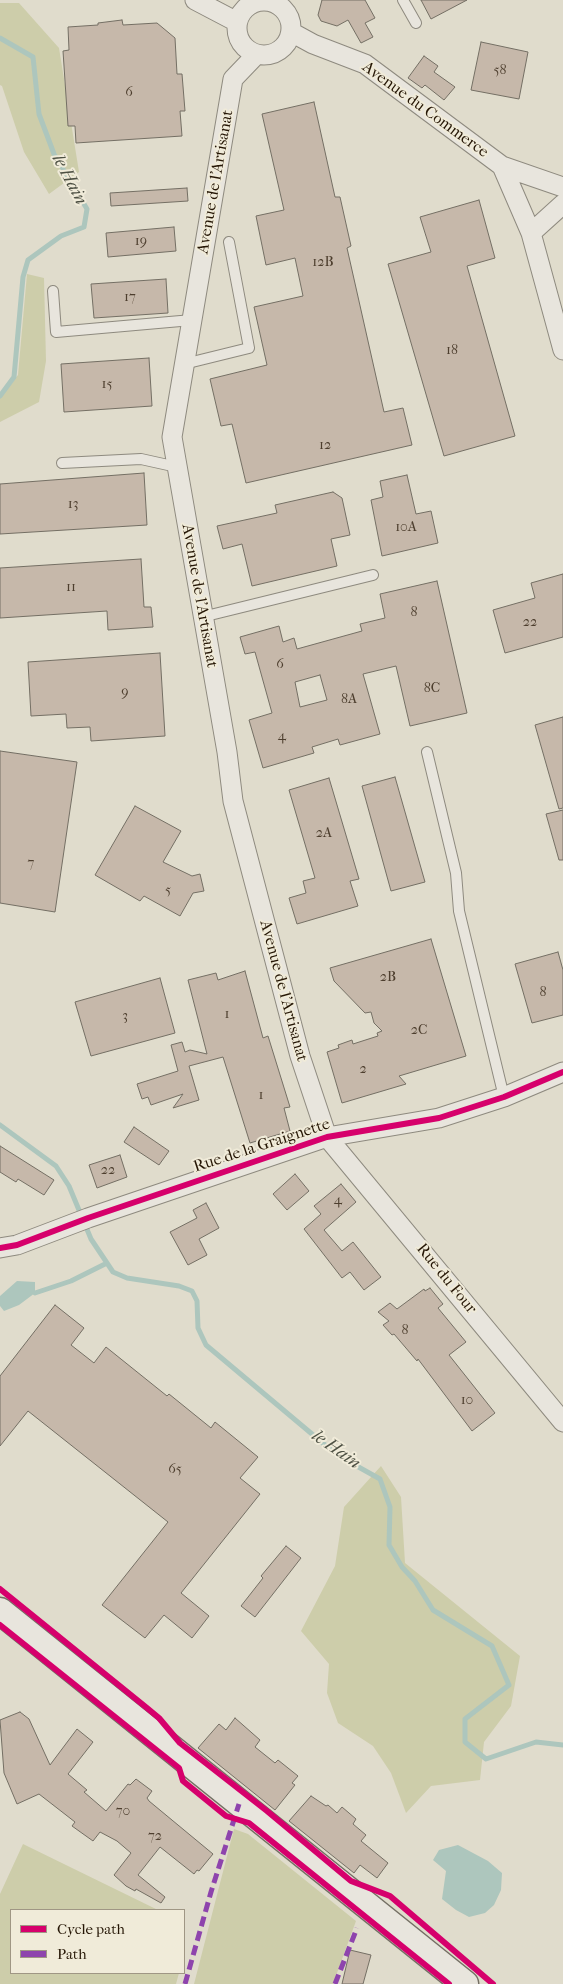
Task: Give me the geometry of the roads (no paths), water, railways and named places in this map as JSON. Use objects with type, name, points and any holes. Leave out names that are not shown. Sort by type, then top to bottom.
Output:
[{"type":"main road","points":[[0,1611],[465,1984]]},
{"type":"street","points":[[195,0],[237,22]]},
{"type":"street","points":[[272,1],[284,10],[290,20],[291,32],[284,46],[278,52],[269,55],[256,55],[243,47],[238,39],[237,22],[245,8],[258,2],[272,1]]},
{"type":"street","name":"Avenue du Commerce","points":[[291,32],[313,44],[366,64],[502,166],[563,187]]},
{"type":"street","name":"Avenue de l'Artisanat","points":[[256,55],[233,79],[172,437],[227,752],[233,801],[300,1056],[327,1137]]},
{"type":"street","name":"Avenue du Commerce","points":[[502,166],[531,233],[563,350]]},
{"type":"street","points":[[531,233],[563,204]]},
{"type":"street","name":"Rue de la Graignette","points":[[0,1248],[17,1245],[88,1218],[327,1137],[439,1118],[504,1097],[563,1072]]},
{"type":"street","name":"Rue du Four","points":[[327,1137],[563,1422]]},
{"type":"lane","points":[[404,0],[416,23]]},
{"type":"lane","points":[[184,364],[249,348],[229,242]]},
{"type":"lane","points":[[53,291],[56,332],[192,320]]},
{"type":"lane","points":[[62,463],[141,459],[176,467]]},
{"type":"lane","points":[[202,617],[373,576]]},
{"type":"lane","points":[[427,752],[456,873],[459,911],[504,1097]]},
{"type":"water","points":[[17,1281],[35,1282],[35,1293],[19,1305],[4,1311],[0,1306],[0,1296]]},
{"type":"water","points":[[458,1845],[488,1861],[502,1873],[501,1890],[494,1905],[485,1913],[469,1917],[442,1899],[446,1871],[433,1860],[439,1850]]},
{"type":"waterway","name":"le Hain","points":[[0,38],[33,57],[39,114],[54,154],[87,209],[84,227],[61,236],[28,260],[23,277],[14,377],[0,396]]},
{"type":"waterway","name":"le Hain","points":[[0,1125],[56,1166],[69,1186],[91,1239],[113,1272],[127,1278],[179,1286],[192,1291],[197,1301],[198,1328],[206,1345],[337,1455],[380,1479],[390,1507],[389,1545],[402,1567],[415,1581],[433,1610],[492,1646],[509,1685],[465,1719],[465,1742],[486,1759],[536,1742],[563,1745]]},
{"type":"waterway","points":[[35,1293],[71,1281],[107,1263]]}]
